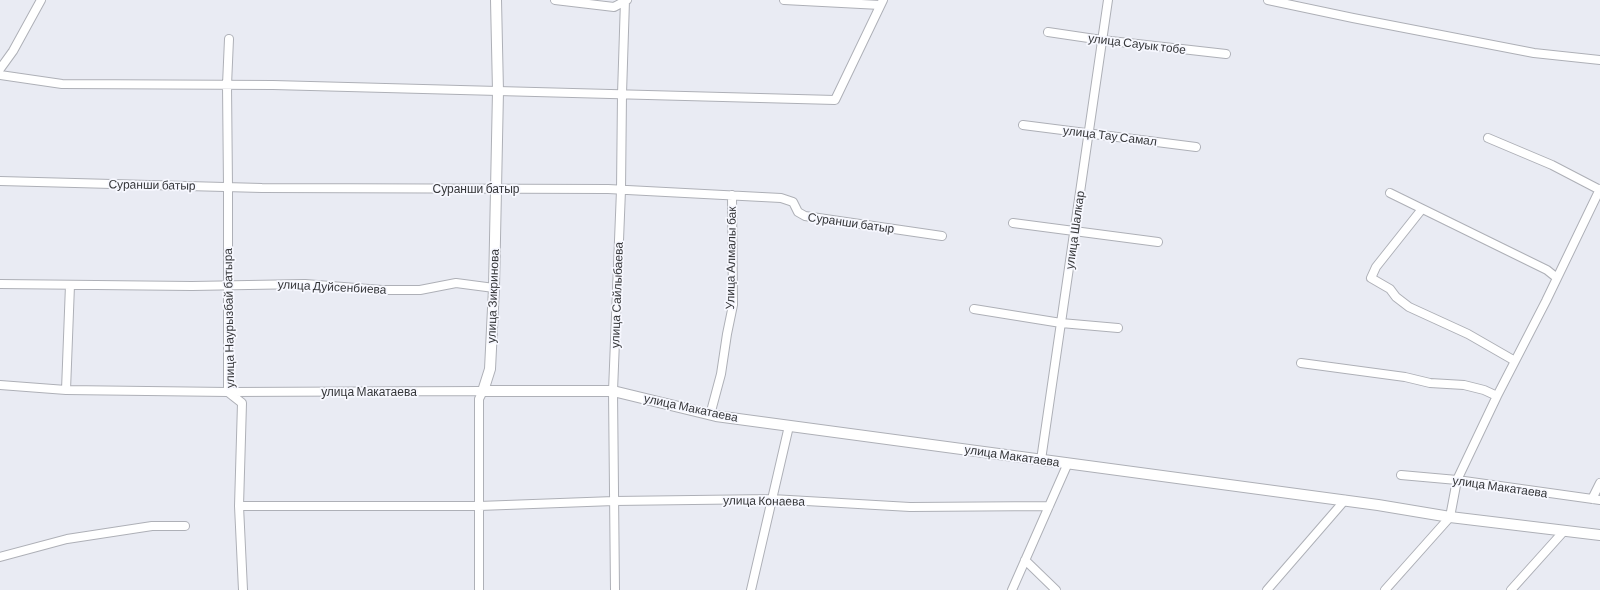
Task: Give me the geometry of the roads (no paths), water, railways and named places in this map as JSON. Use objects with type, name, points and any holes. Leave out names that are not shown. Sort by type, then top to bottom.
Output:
[{"type":"street","points":[[0,69],[13,51],[41,0]]},
{"type":"street","name":"улица Зикринова","points":[[479,590],[478,399],[483,392],[490,369],[494,288],[498,91],[496,0]]},
{"type":"street","points":[[555,0],[614,7],[626,0]]},
{"type":"street","name":"улица Сайлыбаева","points":[[615,590],[613,391],[621,190],[622,94],[626,0]]},
{"type":"street","points":[[0,75],[62,84],[226,85],[835,100],[881,3],[784,0]]},
{"type":"street","name":"улица Шалкар","points":[[1041,460],[1108,0]]},
{"type":"street","points":[[1268,0],[1534,54],[1600,60]]},
{"type":"street","name":"улица Сауык тобе","points":[[1048,32],[1102,40],[1226,54]]},
{"type":"street","name":"улица Наурызбай батыра","points":[[229,39],[226,85],[228,187],[228,392],[242,403],[239,506],[242,590]]},
{"type":"street","name":"улица Тау Самал","points":[[1023,125],[1196,147]]},
{"type":"street","points":[[1385,590],[1450,517],[1457,480],[1600,190],[1552,165],[1488,138]]},
{"type":"street","name":"Суранши батыр","points":[[0,181],[228,187],[621,190],[732,195],[787,199],[793,202],[798,212],[805,216],[942,236]]},
{"type":"street","points":[[1390,193],[1547,270],[1557,278]]},
{"type":"street","name":"Улица Алмалы бак","points":[[710,415],[721,374],[726,334],[733,305],[732,195]]},
{"type":"street","points":[[1422,208],[1376,267],[1371,278],[1390,289],[1396,297],[1409,307],[1468,334],[1515,361]]},
{"type":"street","points":[[1013,223],[1158,242]]},
{"type":"street","name":"улица Дуйсенбиева","points":[[0,284],[305,284],[382,290],[420,290],[456,283],[494,288]]},
{"type":"street","points":[[66,390],[70,285]]},
{"type":"street","points":[[974,309],[1061,323],[1118,328]]},
{"type":"street","points":[[1301,362],[1430,383],[1464,385],[1484,390],[1498,396]]},
{"type":"street","name":"улица Макатаева","points":[[0,385],[66,390],[228,392],[613,391],[710,415],[1345,500],[1450,517],[1600,536]]},
{"type":"street","points":[[751,590],[789,426]]},
{"type":"street","points":[[1012,590],[1068,463]]},
{"type":"street","name":"улица Макатаева","points":[[1400,474],[1457,480],[1596,500]]},
{"type":"street","points":[[1596,500],[1600,483]]},
{"type":"street","name":"улица Конаева","points":[[239,506],[479,506],[614,501],[772,499],[910,508],[1049,506]]},
{"type":"street","points":[[1267,590],[1345,500]]},
{"type":"street","points":[[0,557],[67,539],[152,526],[185,526]]},
{"type":"street","points":[[1511,590],[1564,531]]},
{"type":"street","points":[[1025,560],[1056,590]]}]
